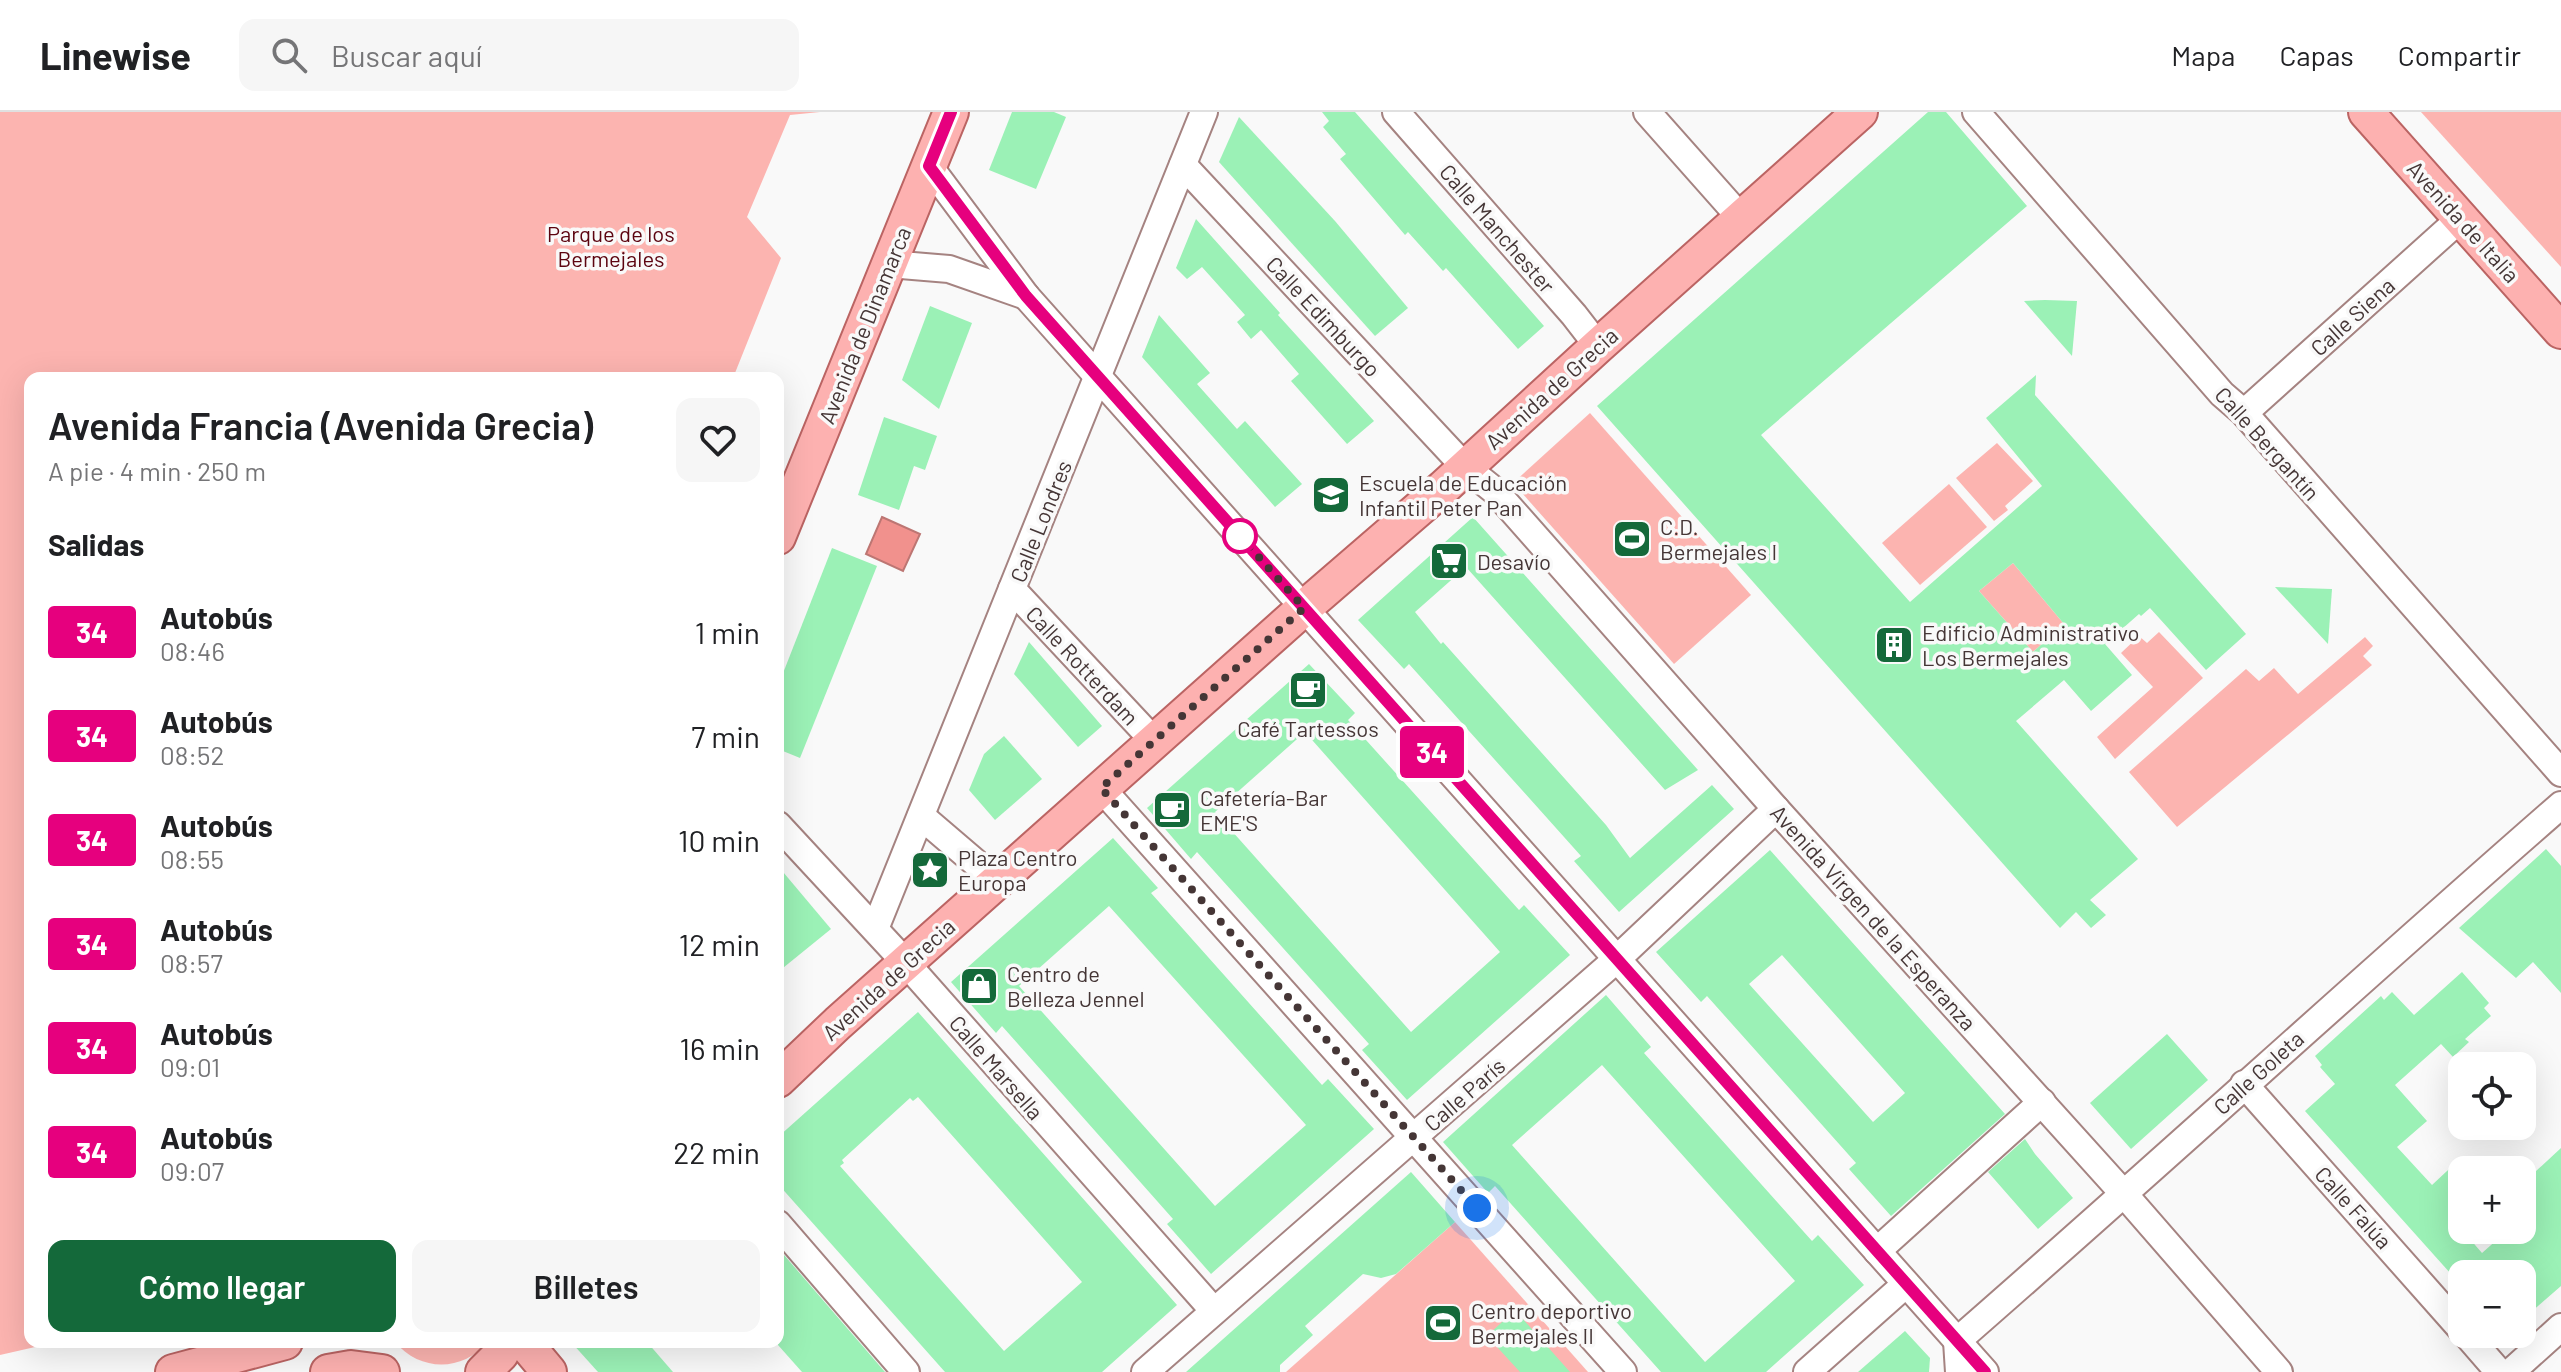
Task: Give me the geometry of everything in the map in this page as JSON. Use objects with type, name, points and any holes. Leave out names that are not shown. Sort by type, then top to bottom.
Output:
[{"type":"main road","name":"Avenida de Dinamarca","points":[[784,522],[951,112]]},
{"type":"main road","name":"Avenida de Grecia","points":[[784,1074],[905,962],[1443,488],[1860,112]]},
{"type":"main road","name":"Avenida de Italia","points":[[2366,112],[2561,331]]},
{"type":"main road","points":[[173,1372],[263,1348]]},
{"type":"main road","points":[[377,1348],[387,1365],[397,1372]]},
{"type":"main road","points":[[483,1372],[504,1348]]},
{"type":"main road","points":[[529,1348],[549,1372]]},
{"type":"main road","points":[[328,1372],[351,1368],[382,1372]]},
{"type":"street","name":"Calle Londres","points":[[875,929],[1204,112]]},
{"type":"street","name":"Calle Manchester","points":[[1396,112],[1598,346]]},
{"type":"street","points":[[1647,112],[1741,218]]},
{"type":"street","name":"Calle Bergantín","points":[[1976,112],[2222,394],[2244,413],[2561,773]]},
{"type":"street","name":"Calle Edimburgo","points":[[1183,165],[1465,467]]},
{"type":"street","points":[[929,166],[1026,296],[1985,1372]]},
{"type":"street","name":"Calle Siena","points":[[2244,413],[2461,218]]},
{"type":"street","points":[[949,269],[970,265],[980,251],[980,235]]},
{"type":"street","points":[[889,264],[949,269],[1026,296]]},
{"type":"street","name":"Avenida Virgen de la Esperanza","points":[[1465,467],[1495,491],[1776,809],[2124,1194],[2279,1372]]},
{"type":"street","name":"Calle Rotterdam","points":[[1012,589],[1154,741]]},
{"type":"street","points":[[1101,788],[1623,1372]]},
{"type":"street","name":"Calle Goleta","points":[[1957,1341],[2561,805]]},
{"type":"street","name":"Calle París","points":[[1145,1372],[1617,959],[1776,809]]},
{"type":"street","points":[[921,816],[997,881]]},
{"type":"street","name":"Calle Marsella","points":[[784,831],[905,962],[1214,1311]]},
{"type":"street","name":"Calle Falúa","points":[[2244,1084],[2448,1314]]},
{"type":"street","points":[[1877,1251],[2042,1102]]},
{"type":"street","points":[[784,1231],[906,1372]]},
{"type":"street","points":[[1807,1372],[1906,1284]]},
{"type":"street","points":[[2511,1372],[2561,1327]]},
{"type":"street","points":[[1957,1341],[1959,1372]]},
{"type":"street","name":"Calle Falúa","points":[[2478,1348],[2499,1372]]},
{"type":"green space","name":"Parque de los Bermejales","points":[[0,112],[820,112],[790,115],[747,217],[781,258],[735,372],[24,372],[24,1348],[31,1348],[0,1355]]},
{"type":"green space","points":[[2421,112],[2561,112],[2561,267]]},
{"type":"green space","name":"C.D. Bermejales I","points":[[1590,413],[1751,595],[1674,664],[1513,483]]},
{"type":"green space","points":[[1997,443],[2033,481],[2005,506],[2008,510],[1994,521],[1956,478]]},
{"type":"green space","points":[[1949,484],[1987,527],[1920,585],[1882,543]]},
{"type":"green space","points":[[2013,563],[2064,624],[2033,652],[1979,591]]},
{"type":"green space","points":[[2159,632],[2203,678],[2115,759],[2097,737],[2153,687],[2121,653],[2139,636],[2147,643]]},
{"type":"green space","points":[[2365,637],[2373,646],[2363,656],[2372,665],[2177,827],[2129,772],[2246,669],[2259,681],[2274,668],[2298,694]]},
{"type":"green space","name":"Centro deportivo Bermejales II","points":[[1455,1222],[1588,1372],[1286,1372]]},
{"type":"green space","points":[[401,1348],[481,1348],[466,1359],[441,1364],[417,1359]]},
{"type":"shaded area","points":[[882,517],[920,534],[903,571],[866,554]]},
{"type":"building","points":[[1012,112],[1054,112],[1066,117],[1036,189],[989,170]]},
{"type":"building","points":[[1322,112],[1355,112],[1544,326],[1518,349],[1446,268],[1443,271],[1408,232],[1405,235],[1340,159],[1346,154],[1323,127],[1329,121]]},
{"type":"building","name":"Edificio Administrativo Los Bermejales","points":[[1928,112],[1946,112],[2027,206],[1761,435],[1910,602],[2042,486],[1986,418],[2036,375],[2035,395],[2246,634],[2206,670],[2150,608],[2105,644],[2132,675],[2091,711],[2064,680],[2016,721],[2138,859],[2090,900],[2106,915],[2091,928],[2076,912],[2060,928],[1597,406]],"holes":[[[2013,563],[2064,624],[2033,652],[1979,591]]]},
{"type":"building","points":[[1239,117],[1335,221],[1408,308],[1375,336],[1219,162]]},
{"type":"building","points":[[1196,219],[1374,421],[1347,444],[1291,381],[1299,374],[1261,330],[1251,339],[1237,322],[1245,315],[1202,267],[1187,279],[1176,268]]},
{"type":"building","points":[[2024,301],[2077,301],[2072,356]]},
{"type":"building","points":[[930,306],[972,323],[939,409],[902,380]]},
{"type":"building","points":[[1159,315],[1210,373],[1197,384],[1237,429],[1245,421],[1302,484],[1275,507],[1142,357]]},
{"type":"building","points":[[884,417],[937,436],[925,470],[914,466],[899,510],[858,495]]},
{"type":"building","points":[[1473,517],[1698,770],[1665,790],[1466,567],[1415,612],[1606,825],[1630,858],[1712,785],[1734,809],[1619,912],[1574,861],[1581,856],[1409,664],[1404,669],[1358,620]]},
{"type":"building","points":[[832,548],[877,566],[800,758],[784,751],[784,671]]},
{"type":"building","points":[[2275,587],[2332,589],[2328,644]]},
{"type":"building","points":[[1029,642],[1102,726],[1078,747],[1014,674]]},
{"type":"building","points":[[1309,664],[1355,713],[1348,720],[1519,910],[1524,905],[1570,955],[1407,1100],[1362,1050],[1369,1044],[1197,852],[1191,859],[1147,808]],"holes":[[[1305,732],[1500,952],[1411,1032],[1215,812]]]},
{"type":"building","points":[[1004,736],[1042,779],[995,820],[969,790],[984,754]]},
{"type":"building","points":[[1113,838],[1158,888],[1151,893],[1322,1085],[1328,1079],[1374,1129],[1211,1274],[1167,1224],[1173,1219],[1002,1026],[996,1033],[951,982]],"holes":[[[1109,906],[1306,1125],[1215,1206],[1019,986]]]},
{"type":"building","points":[[2546,849],[2561,866],[2561,993],[2533,962],[2516,978],[2459,928]]},
{"type":"building","points":[[1770,850],[2005,1114],[1891,1216],[1849,1169],[1856,1163],[1707,996],[1701,1002],[1656,952]],"holes":[[[1782,955],[1905,1093],[1873,1122],[1749,984]]]},
{"type":"building","points":[[784,873],[831,929],[784,967]]},
{"type":"building","points":[[2462,972],[2489,1003],[2484,1008],[2491,1016],[2465,1039],[2469,1042],[2458,1052],[2448,1052],[2441,1044],[2395,1085],[2427,1121],[2397,1147],[2432,1185],[2448,1170],[2448,1244],[2474,1244],[2482,1253],[2492,1244],[2536,1244],[2536,1171],[2561,1148],[2561,1286],[2536,1308],[2536,1260],[2448,1260],[2448,1271],[2305,1111],[2335,1084],[2315,1056],[2381,996],[2384,1000],[2392,992],[2414,1015]]},
{"type":"building","points":[[1606,995],[1651,1047],[1644,1053],[1812,1241],[1818,1235],[1864,1285],[1766,1372],[1661,1372],[1495,1186],[1488,1193],[1443,1142]],"holes":[[[1602,1065],[1795,1281],[1705,1362],[1512,1145]]]},
{"type":"building","points":[[918,1012],[1177,1305],[1102,1372],[945,1372],[784,1191],[784,1132]],"holes":[[[918,1097],[1082,1282],[1004,1351],[840,1166],[844,1163],[842,1160],[910,1098],[913,1101]]]},
{"type":"building","points":[[2167,1034],[2208,1080],[2131,1149],[2090,1103]]},
{"type":"building","points":[[2025,1139],[2073,1198],[2038,1229],[1988,1172]]},
{"type":"building","points":[[1411,1172],[1455,1222],[1396,1274],[1381,1278],[1363,1274],[1305,1326],[1313,1335],[1280,1365],[1280,1372],[1186,1372]]},
{"type":"building","points":[[784,1255],[885,1372],[802,1372],[781,1348],[784,1348]]},
{"type":"building","points":[[1515,1310],[1570,1372],[1520,1372],[1487,1336]]},
{"type":"building","points":[[1905,1331],[1930,1358],[1929,1372],[1858,1372]]},
{"type":"building","points":[[576,1348],[652,1348],[673,1372],[598,1372]]},
{"type":"bus line","name":"34","points":[[951,112],[929,166],[1026,296],[1985,1372]]},
{"type":"place","name":"Escuela de Educación Infantil Peter Pan","points":[[1331,495]]},
{"type":"place","name":"C.D. Bermejales I","points":[[1632,539]]},
{"type":"place","name":"Desavío","points":[[1449,561]]},
{"type":"place","name":"Edificio Administrativo Los Bermejales","points":[[1894,645]]},
{"type":"place","name":"Café Tartessos","points":[[1308,690]]},
{"type":"place","name":"Cafetería-Bar EME'S","points":[[1172,810]]},
{"type":"place","name":"Plaza Centro Europa","points":[[930,870]]},
{"type":"place","name":"Centro de Belleza Jennel","points":[[979,986]]},
{"type":"place","name":"Centro deportivo Bermejales II","points":[[1443,1323]]},
{"type":"route","points":[[1240,536],[1304,608],[1101,788],[1477,1208]]}]
